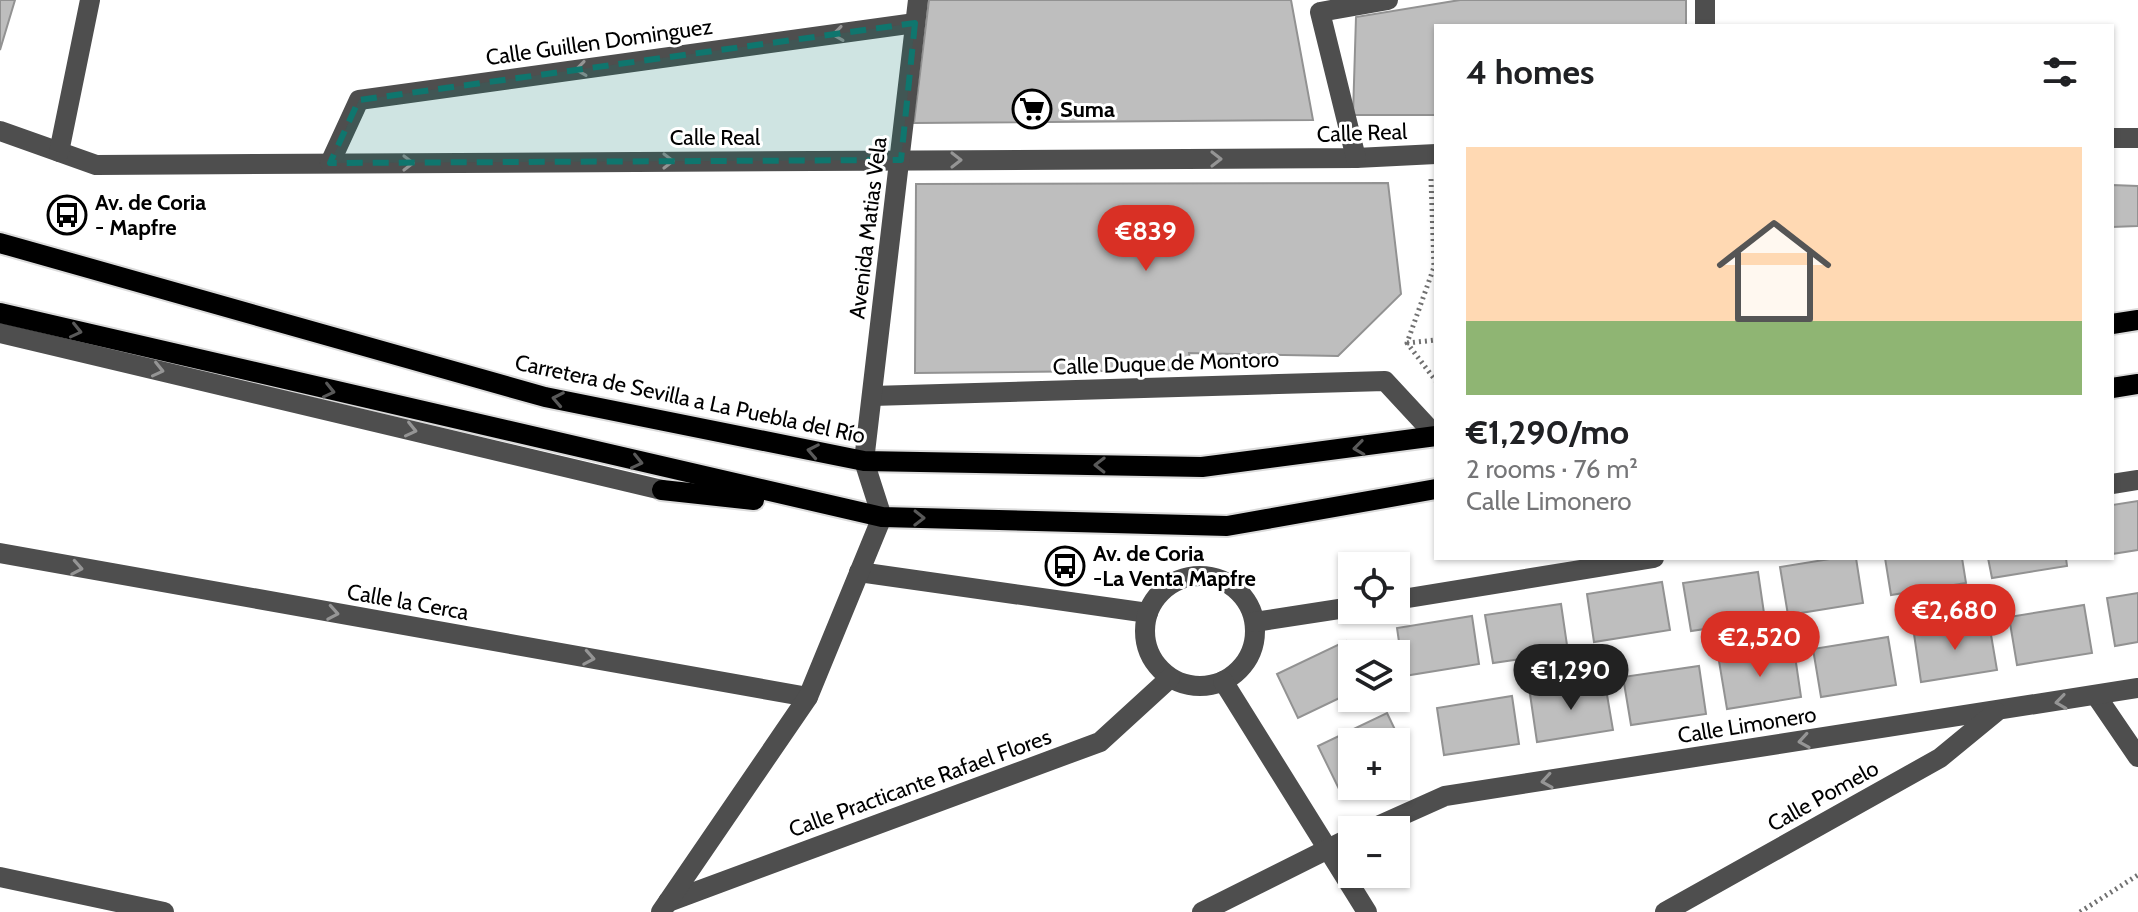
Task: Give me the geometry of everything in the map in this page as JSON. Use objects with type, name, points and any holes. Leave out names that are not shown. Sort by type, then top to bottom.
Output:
[{"type":"main road","name":"Carretera de Sevilla a La Puebla del Río","points":[[0,243],[545,397],[864,461],[1202,467],[1434,436]]},
{"type":"main road","points":[[0,313],[882,517],[1227,526],[1434,489]]},
{"type":"main road","points":[[2114,324],[2138,320]]},
{"type":"main road","points":[[2114,388],[2138,384]]},
{"type":"main road","points":[[662,490],[849,510]]},
{"type":"street","points":[[59,152],[90,0]]},
{"type":"street","name":"Avenida Matias Vela","points":[[864,461],[918,0]]},
{"type":"street","points":[[1356,158],[1320,12],[1388,0]]},
{"type":"street","points":[[1705,0],[1705,24]]},
{"type":"street","name":"Calle Guillen Dominguez","points":[[330,163],[359,100],[915,23]]},
{"type":"street","name":"Calle Real","points":[[0,131],[96,165],[1356,158],[1433,154]]},
{"type":"street","points":[[2114,138],[2138,138]]},
{"type":"street","points":[[0,333],[662,490]]},
{"type":"street","name":"Calle Duque de Montoro","points":[[872,396],[1385,381],[1434,434]]},
{"type":"street","points":[[664,907],[808,697],[882,517],[864,461]]},
{"type":"street","points":[[2114,484],[2138,480]]},
{"type":"street","name":"Calle la Cerca","points":[[0,553],[808,697]]},
{"type":"street","points":[[1410,598],[1642,560]]},
{"type":"street","points":[[859,572],[1148,613]]},
{"type":"street","points":[[1205,576],[1223,580],[1238,591],[1249,605],[1255,622],[1255,640],[1249,657],[1238,672],[1206,686],[1187,685],[1170,678],[1148,649],[1145,631],[1148,613],[1157,597],[1170,584],[1187,577],[1205,576]]},
{"type":"street","points":[[1255,622],[1338,609]]},
{"type":"street","name":"Calle Practicante Rafael Flores","points":[[664,907],[1100,742],[1170,678]]},
{"type":"street","points":[[1223,681],[1367,912]]},
{"type":"street","name":"Calle Limonero","points":[[1400,816],[1445,796],[2097,697],[2138,688]]},
{"type":"street","points":[[2097,697],[2138,757]]},
{"type":"street","name":"Calle Pomelo","points":[[1665,912],[1940,758],[1997,711]]},
{"type":"street","points":[[1202,912],[1338,843]]},
{"type":"street","points":[[0,877],[164,912]]},
{"type":"path","points":[[1407,343],[1434,267],[1433,154]]},
{"type":"path","points":[[1426,284],[1434,284]]},
{"type":"path","points":[[1407,343],[1434,340]]},
{"type":"path","points":[[1407,343],[1434,378]]},
{"type":"path","points":[[2080,912],[2138,875]]},
{"type":"highlighted area","points":[[915,23],[901,160],[330,163],[359,100]]},
{"type":"building","points":[[0,0],[15,0],[0,50]]},
{"type":"building","points":[[929,0],[1291,0],[1313,120],[914,123]]},
{"type":"building","points":[[1460,0],[1686,0],[1686,24],[1434,24],[1434,115],[1353,115],[1356,17]]},
{"type":"building","points":[[1388,183],[1401,294],[1338,356],[1189,353],[1191,370],[915,373],[916,184]]},
{"type":"building","points":[[2114,185],[2138,186],[2138,226],[2114,227]]},
{"type":"building","points":[[2138,501],[2138,550],[2114,554],[2114,505]]},
{"type":"building","points":[[1824,560],[1856,560],[1863,603],[1788,615],[1780,567]]},
{"type":"building","points":[[1885,560],[1962,560],[1966,583],[1891,595]]},
{"type":"building","points":[[1988,560],[2066,560],[2067,566],[1992,578]]},
{"type":"building","points":[[1758,572],[1765,620],[1691,631],[1683,583]]},
{"type":"building","points":[[1662,582],[1670,630],[1594,642],[1587,594]]},
{"type":"building","points":[[2138,593],[2138,642],[2115,646],[2107,598]]},
{"type":"building","points":[[1561,604],[1568,652],[1493,663],[1485,615]]},
{"type":"building","points":[[2084,605],[2092,653],[2017,665],[2009,617]]},
{"type":"building","points":[[1472,616],[1479,664],[1410,675],[1410,640],[1399,640],[1397,628]]},
{"type":"building","points":[[1989,623],[1997,670],[1921,682],[1914,634]]},
{"type":"building","points":[[1888,637],[1896,685],[1821,697],[1813,649]]},
{"type":"building","points":[[1338,645],[1338,699],[1298,718],[1277,674]]},
{"type":"building","points":[[1794,649],[1801,697],[1727,709],[1719,661]]},
{"type":"building","points":[[1699,666],[1706,714],[1631,725],[1623,677]]},
{"type":"building","points":[[1605,683],[1613,730],[1537,742],[1530,694]]},
{"type":"building","points":[[1512,696],[1519,744],[1444,755],[1437,708]]},
{"type":"building","points":[[1387,713],[1394,728],[1356,728]]},
{"type":"building","points":[[1338,736],[1338,787],[1318,746]]},
{"type":"place","name":"Suma","points":[[1032,109]]},
{"type":"place","name":"Av. de Coria - Mapfre","points":[[67,215]]},
{"type":"place","name":"Av. de Coria -La Venta Mapfre","points":[[1065,566]]}]
